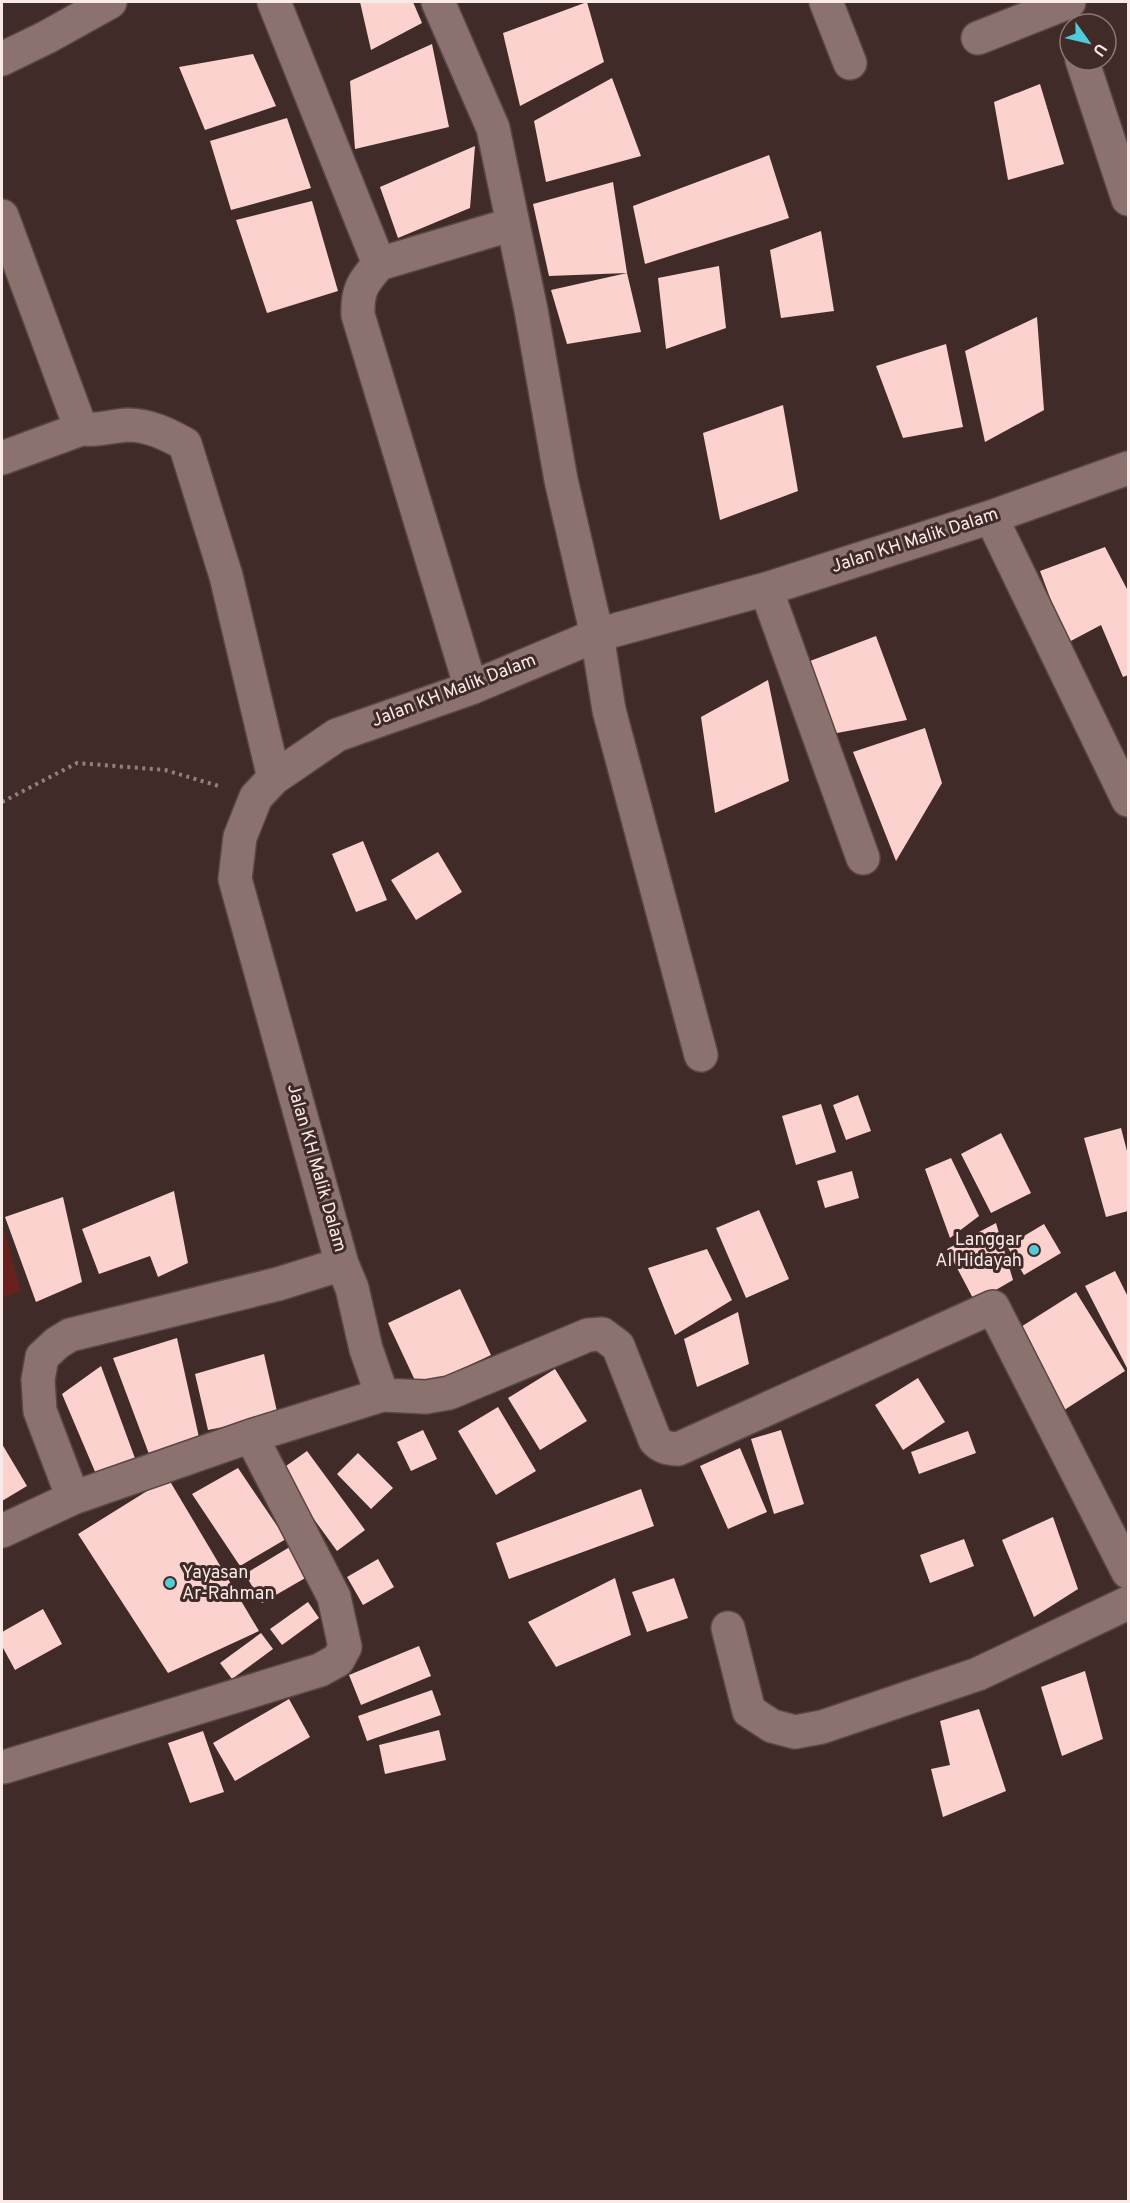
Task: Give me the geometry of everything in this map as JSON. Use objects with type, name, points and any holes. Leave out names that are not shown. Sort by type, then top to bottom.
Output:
[{"type":"street","points":[[2,58],[47,37],[110,2]]},
{"type":"street","points":[[274,2],[379,264]]},
{"type":"street","points":[[438,2],[493,128],[531,310],[561,480],[597,635],[609,710],[701,1055]]},
{"type":"street","points":[[826,2],[850,63]]},
{"type":"street","points":[[978,38],[1066,8]]},
{"type":"street","points":[[1088,72],[1118,127],[1128,199]]},
{"type":"street","points":[[2,216],[81,429]]},
{"type":"street","points":[[471,688],[358,315],[358,297],[362,286],[379,264],[513,224]]},
{"type":"street","points":[[2,458],[81,429],[93,431],[128,425],[160,430],[185,444],[226,576],[265,787]]},
{"type":"street","name":"Jalan KH Malik Dalam","points":[[382,1395],[366,1349],[352,1288],[342,1263],[235,879],[240,837],[265,787],[337,735],[471,688],[597,635],[766,589],[991,517],[1128,468]]},
{"type":"street","points":[[991,517],[1128,800]]},
{"type":"street","points":[[766,589],[863,858]]},
{"type":"street","points":[[73,1498],[40,1412],[38,1380],[42,1357],[57,1343],[70,1335],[278,1284],[342,1263]]},
{"type":"street","points":[[2,1531],[73,1498],[251,1436],[382,1395],[426,1397],[449,1393],[588,1335],[602,1334],[618,1346],[655,1440],[662,1446],[678,1449],[993,1306],[1128,1572]]},
{"type":"street","points":[[4,1767],[320,1670],[338,1660],[345,1647],[334,1597],[251,1436]]},
{"type":"street","points":[[728,1628],[749,1711],[772,1726],[795,1732],[822,1727],[978,1674],[1128,1603]]},
{"type":"path","points":[[2,802],[77,763],[165,770],[265,787]]},
{"type":"shaded area","points":[[2,1223],[21,1291],[2,1298]]},
{"type":"building","points":[[360,2],[413,2],[422,23],[371,50]]},
{"type":"building","points":[[587,2],[604,62],[520,106],[503,33]]},
{"type":"building","points":[[432,44],[449,127],[355,149],[350,81]]},
{"type":"building","points":[[253,54],[276,106],[205,130],[179,67]]},
{"type":"building","points":[[612,78],[641,156],[546,182],[534,121]]},
{"type":"building","points":[[1040,84],[1064,164],[1008,180],[994,102]]},
{"type":"building","points":[[287,118],[311,188],[231,210],[210,141]]},
{"type":"building","points":[[475,146],[470,208],[398,238],[380,187]]},
{"type":"building","points":[[769,155],[789,218],[645,264],[633,206]]},
{"type":"building","points":[[613,182],[627,273],[549,276],[533,204]]},
{"type":"building","points":[[312,201],[338,291],[267,313],[236,220]]},
{"type":"building","points":[[821,231],[834,311],[781,318],[770,250]]},
{"type":"building","points":[[719,266],[726,328],[666,349],[658,278]]},
{"type":"building","points":[[627,273],[641,332],[567,344],[551,290]]},
{"type":"building","points":[[1037,317],[1044,410],[985,442],[965,351]]},
{"type":"building","points":[[946,344],[963,427],[903,438],[876,366]]},
{"type":"building","points":[[783,405],[798,491],[720,520],[703,433]]},
{"type":"building","points":[[1105,547],[1128,591],[1128,675],[1123,677],[1101,625],[1067,643],[1040,571]]},
{"type":"building","points":[[876,636],[907,720],[826,735],[810,661]]},
{"type":"building","points":[[768,680],[789,781],[715,813],[701,717]]},
{"type":"building","points":[[925,728],[942,783],[896,861],[853,752]]},
{"type":"building","points":[[363,841],[387,900],[356,912],[332,854]]},
{"type":"building","points":[[438,852],[462,892],[416,920],[391,880]]},
{"type":"building","points":[[858,1095],[871,1131],[846,1140],[833,1105]]},
{"type":"building","points":[[821,1104],[836,1152],[796,1165],[782,1116]]},
{"type":"building","points":[[1121,1128],[1128,1155],[1128,1211],[1106,1217],[1084,1138]]},
{"type":"building","points":[[1001,1133],[1031,1193],[991,1213],[961,1154]]},
{"type":"building","points":[[951,1158],[979,1216],[950,1238],[925,1169]]},
{"type":"building","points":[[852,1171],[859,1198],[825,1208],[817,1181]]},
{"type":"building","points":[[174,1191],[188,1263],[158,1277],[150,1256],[99,1274],[82,1229]]},
{"type":"building","points":[[63,1197],[82,1282],[36,1302],[5,1217]]},
{"type":"building","points":[[759,1210],[789,1279],[746,1298],[716,1228]]},
{"type":"building","points":[[996,1223],[1013,1280],[975,1302],[947,1249]]},
{"type":"building","name":"Langgar Al Hidayah","points":[[1044,1224],[1061,1253],[1024,1275],[1007,1246]]},
{"type":"building","points":[[707,1249],[732,1300],[675,1335],[648,1268]]},
{"type":"building","points":[[1115,1271],[1128,1297],[1128,1370],[1085,1286]]},
{"type":"building","points":[[460,1289],[491,1355],[419,1389],[388,1323]]},
{"type":"building","points":[[1076,1292],[1125,1371],[1058,1414],[1008,1335]]},
{"type":"building","points":[[738,1312],[749,1364],[697,1387],[684,1339]]},
{"type":"building","points":[[177,1338],[200,1442],[152,1462],[113,1358]]},
{"type":"building","points":[[264,1354],[278,1416],[208,1430],[195,1374]]},
{"type":"building","points":[[101,1366],[136,1461],[99,1481],[62,1394]]},
{"type":"building","points":[[555,1369],[587,1421],[540,1450],[508,1398]]},
{"type":"building","points":[[918,1378],[945,1422],[903,1450],[875,1405]]},
{"type":"building","points":[[498,1407],[536,1471],[496,1495],[458,1431]]},
{"type":"building","points":[[423,1430],[437,1459],[411,1471],[397,1442]]},
{"type":"building","points":[[781,1430],[804,1504],[774,1514],[751,1439]]},
{"type":"building","points":[[968,1431],[976,1453],[919,1474],[911,1452]]},
{"type":"building","points":[[2,1444],[27,1486],[2,1501]]},
{"type":"building","points":[[740,1448],[767,1512],[728,1529],[700,1466]]},
{"type":"building","points":[[307,1451],[365,1530],[337,1551],[279,1471]]},
{"type":"building","points":[[358,1453],[393,1488],[371,1509],[337,1474]]},
{"type":"building","points":[[238,1468],[286,1539],[240,1566],[192,1494]]},
{"type":"building","name":"Yayasan Ar-Rahman","points":[[168,1478],[259,1631],[168,1673],[78,1534]]},
{"type":"building","points":[[641,1489],[654,1526],[509,1579],[496,1543]]},
{"type":"building","points":[[1053,1517],[1078,1589],[1034,1617],[1002,1540]]},
{"type":"building","points":[[964,1539],[974,1566],[930,1583],[920,1555]]},
{"type":"building","points":[[293,1545],[307,1577],[262,1603],[245,1574]]},
{"type":"building","points":[[378,1559],[394,1587],[363,1605],[347,1577]]},
{"type":"building","points":[[615,1578],[631,1635],[556,1667],[528,1622]]},
{"type":"building","points":[[674,1578],[688,1618],[647,1632],[632,1592]]},
{"type":"building","points":[[308,1602],[319,1618],[282,1645],[270,1629]]},
{"type":"building","points":[[43,1609],[62,1644],[15,1670],[2,1646],[2,1632]]},
{"type":"building","points":[[261,1633],[273,1649],[232,1679],[220,1663]]},
{"type":"building","points":[[419,1646],[431,1676],[361,1705],[349,1675]]},
{"type":"building","points":[[1085,1671],[1103,1739],[1062,1756],[1041,1687]]},
{"type":"building","points":[[432,1690],[441,1715],[367,1741],[358,1716]]},
{"type":"building","points":[[289,1699],[310,1737],[235,1781],[213,1743]]},
{"type":"building","points":[[979,1709],[1006,1791],[943,1817],[931,1769],[950,1765],[940,1721]]},
{"type":"building","points":[[439,1730],[446,1760],[385,1774],[379,1745]]},
{"type":"building","points":[[203,1731],[224,1792],[190,1803],[168,1743]]},
{"type":"place","name":"Langgar Al Hidayah","points":[[1034,1250]]},
{"type":"place","name":"Yayasan Ar-Rahman","points":[[170,1583]]}]
